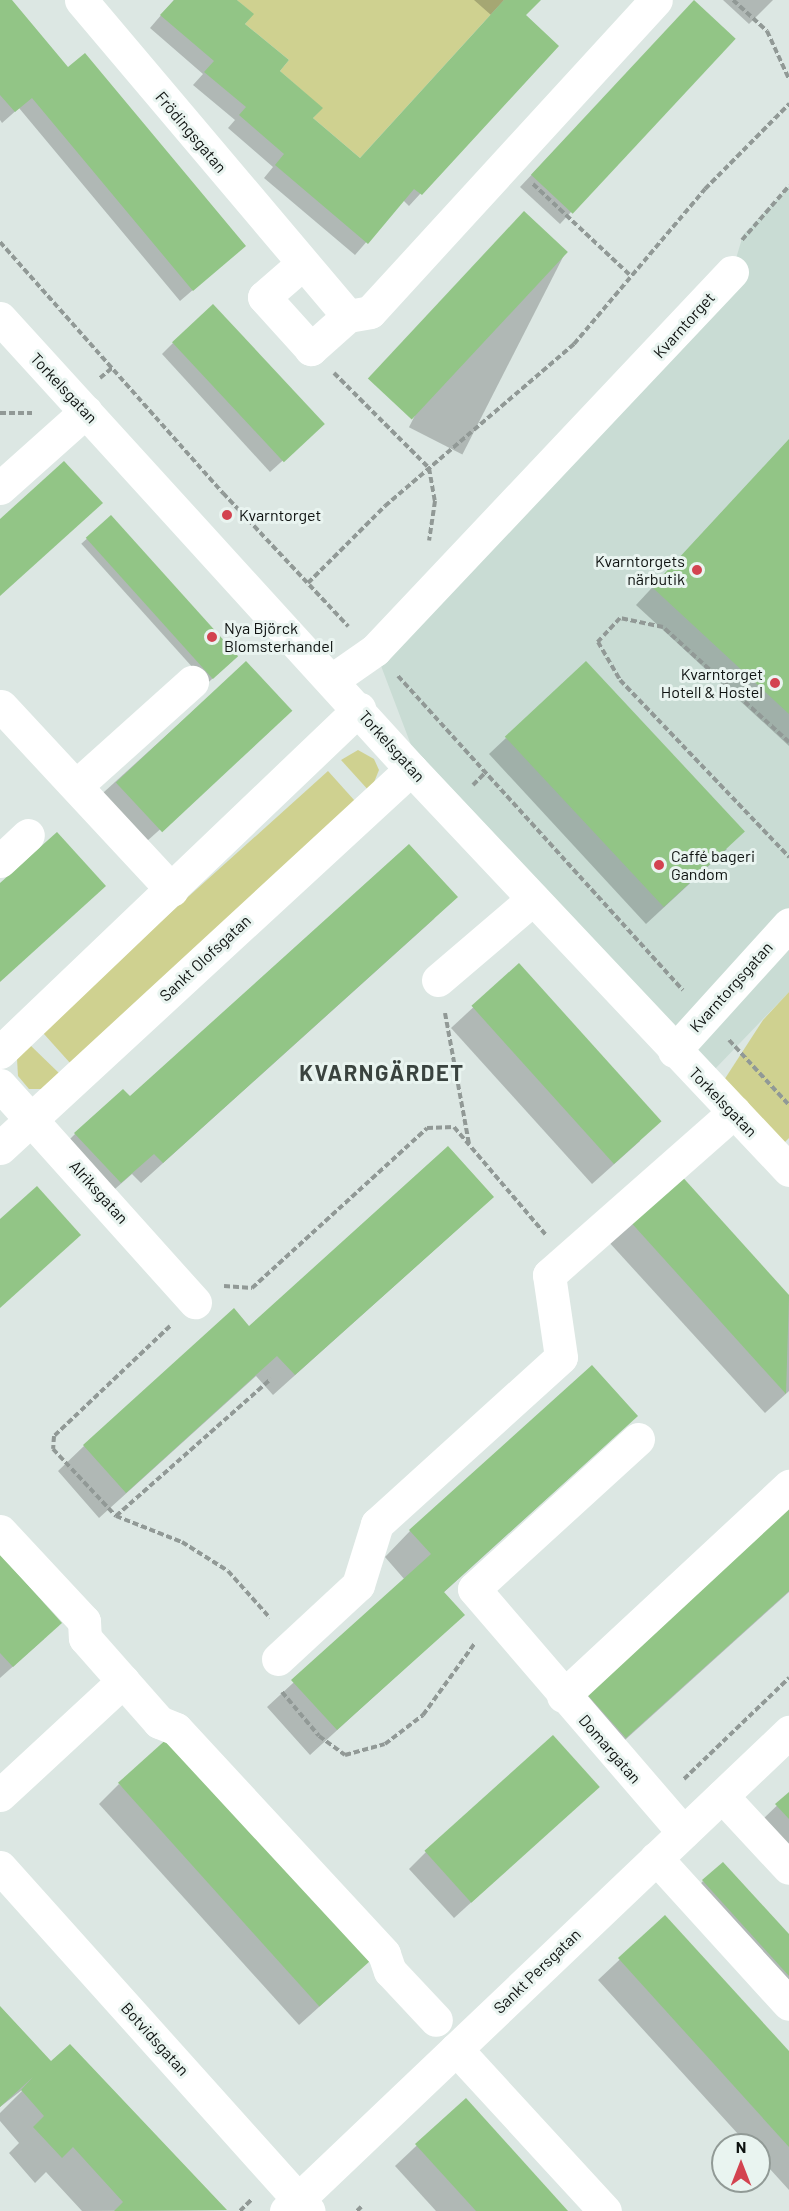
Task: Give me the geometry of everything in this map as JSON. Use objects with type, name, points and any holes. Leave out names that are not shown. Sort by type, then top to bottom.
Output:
[{"type":"street","name":"Frödingsgatan","points":[[81,0],[348,316]]},
{"type":"street","points":[[302,264],[264,297],[311,349],[348,316],[370,312],[656,0]]},
{"type":"street","name":"Kvarntorget","points":[[332,680],[375,650],[732,272]]},
{"type":"street","name":"Torkelsgatan","points":[[0,318],[411,768],[674,1051],[734,1112],[784,1154]]},
{"type":"street","points":[[0,488],[86,411]]},
{"type":"street","points":[[76,786],[192,682]]},
{"type":"street","points":[[1,706],[172,890]]},
{"type":"street","points":[[0,1052],[359,709]]},
{"type":"street","name":"Sankt Olofsgatan","points":[[0,1148],[411,768]]},
{"type":"street","points":[[0,861],[28,835]]},
{"type":"street","points":[[438,980],[533,899]]},
{"type":"street","name":"Kvarntorgsgatan","points":[[674,1051],[789,924]]},
{"type":"street","name":"Alriksgatan","points":[[0,1085],[155,1254],[195,1302]]},
{"type":"street","points":[[283,1654],[358,1585],[377,1524],[561,1357],[549,1275],[734,1112]]},
{"type":"street","name":"Domargatan","points":[[638,1439],[474,1589],[563,1696],[683,1832]]},
{"type":"street","points":[[563,1696],[789,1486]]},
{"type":"street","points":[[0,1531],[84,1621],[85,1638],[159,1722],[176,1729],[192,1746],[384,1954],[390,1971],[436,2020]]},
{"type":"street","points":[[0,1795],[123,1681]]},
{"type":"street","name":"Sankt Persgatan","points":[[298,2207],[456,2049],[789,1732]]},
{"type":"street","points":[[722,1796],[789,1868]]},
{"type":"street","points":[[656,1858],[789,2004]]},
{"type":"street","name":"Botvidsgatan","points":[[0,1867],[298,2207]]},
{"type":"street","points":[[456,2049],[605,2211]]},
{"type":"path","points":[[733,0],[766,31],[789,79]]},
{"type":"path","points":[[308,583],[429,468],[574,344],[705,189],[789,104]]},
{"type":"path","points":[[508,161],[631,276]]},
{"type":"path","points":[[732,272],[743,235],[789,186]]},
{"type":"path","points":[[311,349],[429,468],[435,501],[428,546]]},
{"type":"path","points":[[789,742],[663,627],[620,618],[598,642],[620,680],[789,857]]},
{"type":"path","points":[[438,980],[470,1145]]},
{"type":"path","points":[[500,1619],[463,1655],[423,1714],[385,1743],[345,1755],[319,1736],[278,1687],[283,1654],[267,1613],[228,1571],[182,1542],[116,1516],[53,1449],[54,1436],[213,1285],[252,1288],[428,1128],[454,1127],[547,1236],[554,1230]]},
{"type":"path","points":[[116,1516],[271,1379]]},
{"type":"path","points":[[240,2211],[258,2192]]},
{"type":"shaded area","points":[[789,186],[789,992],[715,1069],[411,745],[375,650],[732,272],[743,235]]},
{"type":"green space","points":[[237,0],[504,0],[360,158],[313,118],[322,108],[280,71],[289,60],[245,24],[253,14]]},
{"type":"green space","points":[[358,750],[374,759],[379,770],[370,792],[341,760]]},
{"type":"green space","points":[[328,771],[359,805],[71,1064],[40,1030]]},
{"type":"green space","points":[[789,992],[789,1138],[774,1153],[715,1094],[763,1020]]},
{"type":"green space","points":[[30,1045],[61,1075],[46,1089],[29,1089],[18,1076],[17,1059]]},
{"type":"building","points":[[0,0],[12,0],[68,67],[85,53],[246,246],[193,291],[32,98],[15,112],[0,95]]},
{"type":"building","points":[[174,0],[237,0],[254,14],[245,24],[289,60],[280,71],[323,108],[313,118],[360,158],[504,0],[541,0],[526,15],[559,46],[422,195],[414,189],[368,244],[275,165],[284,154],[239,115],[246,107],[204,72],[214,61],[160,15]]},
{"type":"building","points":[[694,0],[736,39],[573,214],[531,175]]},
{"type":"building","points":[[524,211],[568,252],[412,419],[368,378]]},
{"type":"building","points":[[213,304],[325,424],[284,462],[172,342]]},
{"type":"building","points":[[789,439],[789,714],[652,587]]},
{"type":"building","points":[[64,461],[103,503],[0,596],[0,519]]},
{"type":"building","points":[[111,515],[238,656],[213,679],[86,538]]},
{"type":"building","points":[[246,661],[292,711],[162,832],[116,782]]},
{"type":"building","points":[[586,661],[745,831],[664,907],[505,737]]},
{"type":"building","points":[[57,832],[106,886],[0,982],[0,883]]},
{"type":"building","points":[[409,844],[458,897],[163,1163],[154,1154],[121,1183],[74,1133],[123,1089],[130,1096]]},
{"type":"building","points":[[519,963],[662,1121],[614,1164],[471,1006]]},
{"type":"building","points":[[448,1146],[494,1197],[295,1375],[277,1356],[126,1493],[83,1445],[234,1308],[249,1326]]},
{"type":"building","points":[[678,1172],[789,1295],[786,1394],[627,1218]]},
{"type":"building","points":[[37,1186],[81,1235],[0,1308],[0,1219]]},
{"type":"building","points":[[592,1365],[638,1416],[444,1592],[465,1615],[337,1730],[291,1680],[431,1554],[409,1530]]},
{"type":"building","points":[[789,1508],[789,1591],[626,1738],[585,1692]]},
{"type":"building","points":[[0,1554],[62,1623],[13,1667],[0,1653]]},
{"type":"building","points":[[553,1735],[600,1787],[471,1903],[424,1851]]},
{"type":"building","points":[[170,1736],[371,1960],[319,2007],[118,1783]]},
{"type":"building","points":[[789,1792],[789,1819],[775,1804]]},
{"type":"building","points":[[723,1862],[789,1934],[789,1976],[702,1880]]},
{"type":"building","points":[[665,1915],[789,2051],[789,2147],[618,1958]]},
{"type":"building","points":[[0,2006],[51,2061],[70,2044],[227,2210],[114,2211],[123,2202],[73,2147],[62,2158],[33,2127],[44,2116],[21,2090],[33,2077],[0,2107]]},
{"type":"building","points":[[466,2098],[568,2211],[476,2211],[415,2144]]},
{"type":"place","name":"Kvarntorget","points":[[227,515]]},
{"type":"place","name":"Kvarntorgets närbutik","points":[[697,570]]},
{"type":"place","name":"Nya Björck Blomsterhandel","points":[[212,637]]},
{"type":"place","name":"Kvarntorget Hotell & Hostel","points":[[775,683]]},
{"type":"place","name":"Caffé bageri Gandom","points":[[659,865]]},
{"type":"district","name":"KVARNGÄRDET","points":[[382,1073]]}]
